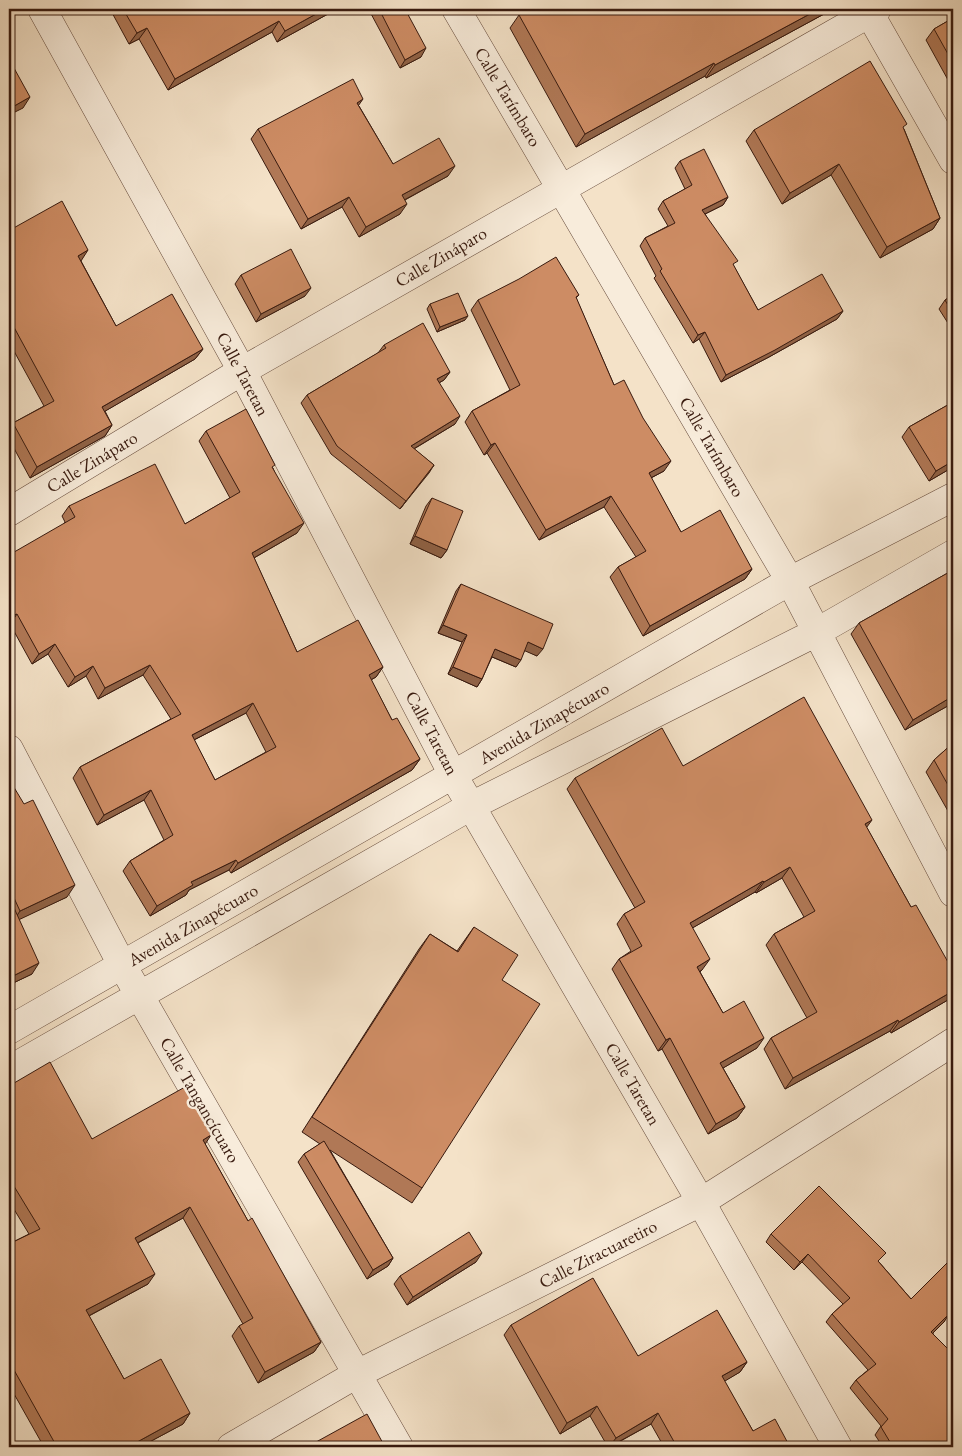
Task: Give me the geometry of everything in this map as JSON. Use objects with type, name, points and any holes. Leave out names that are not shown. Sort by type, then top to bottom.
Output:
[{"type":"street","name":"Calle Taretan","points":[[42,9],[242,371],[453,775],[701,1202],[838,1447]]},
{"type":"street","name":"Calle Tarímbaro","points":[[456,9],[790,581],[953,893]]},
{"type":"street","name":"Calle Zináparo","points":[[9,512],[242,371],[871,10]]},
{"type":"street","points":[[871,10],[953,160]]},
{"type":"street","name":"Avenida Zinapécuaro","points":[[9,1030],[790,581],[953,497]]},
{"type":"street","name":"Avenida Zinapécuaro","points":[[9,1070],[471,806],[817,632],[953,554]]},
{"type":"street","name":"Calle Tangancícuaro","points":[[9,749],[122,965],[399,1447]]},
{"type":"street","name":"Calle Ziracuaretiro","points":[[231,1447],[357,1374],[701,1202],[953,1042]]},
{"type":"building","points":[[123,9],[325,9],[285,31],[279,21],[175,79],[147,28],[137,33]]},
{"type":"building","points":[[379,9],[405,9],[426,48],[405,60]]},
{"type":"building","points":[[531,9],[819,9],[715,65],[714,63],[585,134],[519,15]]},
{"type":"building","points":[[953,18],[953,63],[934,29]]},
{"type":"building","points":[[9,59],[30,97],[9,109]]},
{"type":"building","points":[[870,61],[907,124],[903,127],[940,218],[887,247],[839,164],[790,193],[754,130]]},
{"type":"building","points":[[353,79],[363,99],[357,103],[393,164],[439,138],[455,166],[402,195],[407,204],[366,227],[349,197],[308,219],[258,129]]},
{"type":"building","points":[[704,149],[728,197],[702,210],[738,261],[733,264],[758,310],[822,274],[843,311],[775,350],[726,375],[705,332],[698,335],[660,271],[662,269],[645,238],[675,223],[663,201],[692,185],[680,161]]},
{"type":"building","points":[[62,201],[88,250],[78,256],[116,326],[172,294],[203,349],[102,407],[112,425],[37,467],[13,423],[54,401],[9,318],[9,228],[10,230]]},
{"type":"building","points":[[291,249],[311,288],[261,314],[241,275]]},
{"type":"building","points":[[556,257],[579,295],[576,297],[614,385],[624,380],[643,418],[671,461],[649,473],[681,532],[720,510],[752,569],[650,626],[618,567],[646,551],[611,496],[546,530],[495,443],[491,445],[472,411],[520,385],[478,300]]},
{"type":"building","points":[[458,293],[468,316],[440,327],[430,304]]},
{"type":"building","points":[[953,295],[953,314],[945,300]]},
{"type":"building","points":[[423,323],[450,372],[437,379],[460,416],[411,446],[434,465],[406,501],[337,446],[307,395],[386,348],[384,345]]},
{"type":"building","points":[[953,402],[953,461],[936,471],[909,427]]},
{"type":"building","points":[[246,409],[275,465],[272,467],[304,523],[252,553],[297,652],[358,620],[383,667],[369,675],[392,720],[397,718],[420,759],[238,863],[236,860],[191,882],[193,885],[157,906],[130,861],[173,835],[151,790],[104,815],[80,767],[181,714],[150,665],[105,688],[93,666],[75,677],[55,644],[39,654],[17,614],[9,617],[9,555],[75,517],[69,506],[155,464],[185,524],[240,492],[206,431]],"holes":[[[253,703],[276,747],[215,780],[192,735]]]},
{"type":"building","points":[[432,498],[463,511],[447,550],[415,536]]},
{"type":"building","points":[[953,570],[953,696],[913,720],[859,623]]},
{"type":"building","points":[[461,584],[553,624],[543,649],[528,642],[521,660],[495,649],[482,679],[453,667],[467,635],[443,625]]},
{"type":"building","points":[[804,697],[872,820],[865,824],[911,907],[916,905],[953,971],[953,991],[793,1078],[771,1038],[817,1012],[774,934],[815,911],[790,867],[763,881],[690,923],[710,959],[697,967],[723,1013],[744,1001],[764,1038],[720,1063],[745,1107],[716,1124],[670,1038],[666,1040],[619,959],[642,946],[624,914],[645,902],[575,778],[662,728],[683,766]]},
{"type":"building","points":[[953,743],[953,794],[934,760]]},
{"type":"building","points":[[9,779],[24,804],[33,800],[75,885],[20,911],[9,887]]},
{"type":"building","points":[[9,900],[39,963],[9,978]]},
{"type":"building","points":[[474,927],[518,955],[502,980],[540,1004],[422,1188],[312,1117],[430,934],[458,952]]},
{"type":"building","points":[[50,1062],[92,1139],[185,1087],[211,1135],[203,1140],[248,1221],[252,1218],[321,1342],[265,1372],[239,1326],[253,1318],[190,1207],[135,1238],[155,1274],[86,1310],[124,1379],[161,1359],[190,1413],[128,1447],[57,1447],[9,1361],[9,1244],[40,1229],[9,1178],[9,1086]]},
{"type":"building","points":[[324,1141],[393,1258],[373,1270],[304,1154]]},
{"type":"building","points":[[819,1186],[886,1253],[878,1261],[911,1299],[953,1257],[953,1306],[947,1312],[949,1314],[931,1332],[953,1354],[953,1447],[893,1447],[881,1427],[888,1419],[856,1380],[876,1364],[832,1314],[850,1298],[808,1254],[800,1262],[771,1234]]},
{"type":"building","points":[[469,1232],[482,1253],[413,1297],[400,1276]]},
{"type":"building","points":[[593,1278],[638,1356],[717,1310],[747,1362],[722,1376],[753,1431],[775,1419],[790,1447],[677,1447],[658,1413],[616,1438],[597,1406],[567,1423],[511,1325]]},
{"type":"building","points":[[367,1414],[385,1447],[307,1447]]}]
